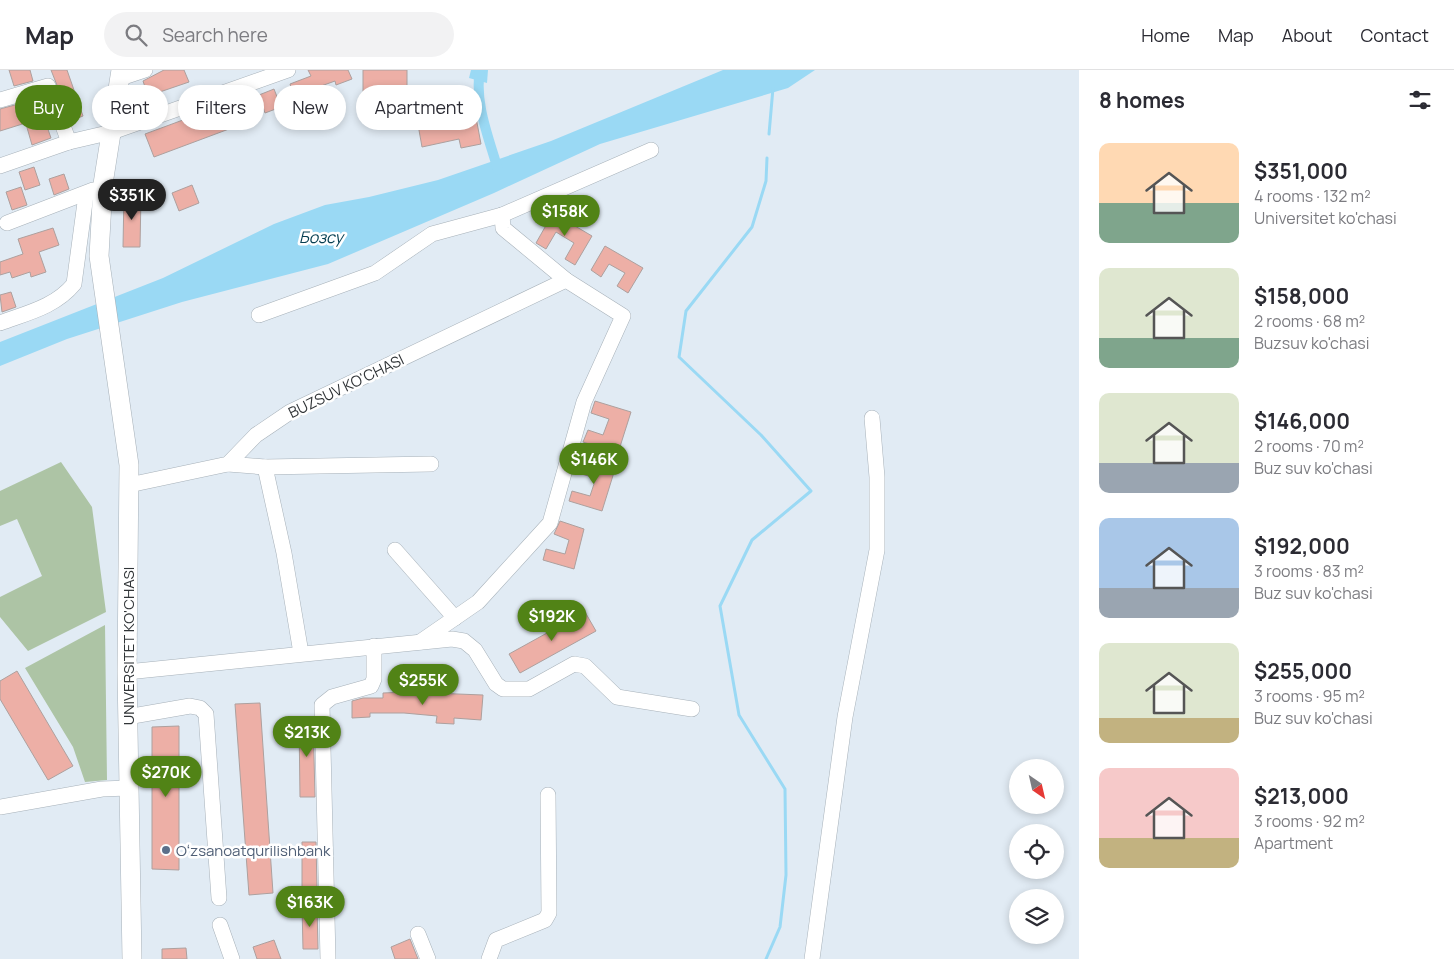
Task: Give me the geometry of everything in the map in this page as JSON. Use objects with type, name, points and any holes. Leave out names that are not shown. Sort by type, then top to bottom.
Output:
[{"type":"main road","points":[[103,184],[121,74]]},
{"type":"main road","name":"UNIVERSITET KO'CHASI","points":[[103,184],[99,233],[101,278],[128,443],[127,717],[132,959]]},
{"type":"street","points":[[121,74],[145,70]]},
{"type":"street","points":[[0,166],[68,142],[112,132],[283,71]]},
{"type":"street","points":[[0,100],[48,86],[68,142]]},
{"type":"street","points":[[259,315],[375,273],[432,234],[502,215],[651,150]]},
{"type":"street","points":[[7,223],[86,194],[103,184]]},
{"type":"street","points":[[0,323],[48,306],[64,295],[74,284],[86,194]]},
{"type":"street","points":[[418,643],[478,602],[550,523],[584,402],[622,316],[566,280],[503,228],[502,215]]},
{"type":"street","name":"BUZSUV KO'CHASI","points":[[228,464],[256,435],[290,412],[566,280]]},
{"type":"street","points":[[812,959],[845,717],[877,550],[877,477],[872,418]]},
{"type":"street","points":[[129,485],[228,464],[265,467],[431,464]]},
{"type":"street","points":[[265,467],[284,553],[301,653]]},
{"type":"street","points":[[395,550],[455,618]]},
{"type":"street","points":[[127,672],[452,639],[464,641],[475,650],[496,684],[503,689],[529,689],[574,664],[585,666],[616,697],[692,709]]},
{"type":"street","points":[[328,959],[322,705],[332,697],[371,686],[374,679],[374,646]]},
{"type":"street","points":[[127,717],[190,706],[200,708],[206,714],[219,898]]},
{"type":"street","points":[[0,807],[102,790],[128,788]]},
{"type":"street","points":[[489,959],[496,940],[545,920],[549,913],[548,795]]},
{"type":"street","points":[[220,925],[232,959]]},
{"type":"street","points":[[418,934],[428,959]]},
{"type":"green space","points":[[61,462],[92,507],[106,612],[28,651],[0,617],[0,597],[42,576],[17,519],[0,526],[0,491]]},
{"type":"green space","points":[[105,625],[107,780],[85,782],[73,747],[25,668]]},
{"type":"water","points":[[471,70],[488,70],[487,83],[469,78]]},
{"type":"water","name":"Бозсу","points":[[723,70],[815,70],[788,88],[600,144],[494,193],[328,264],[182,302],[67,339],[0,366],[0,342],[163,278],[274,224],[325,205],[369,197],[438,180],[551,141]]},
{"type":"building","points":[[9,70],[30,70],[33,81],[14,86]]},
{"type":"building","points":[[51,70],[67,70],[72,85],[57,85]]},
{"type":"building","points":[[164,70],[184,70],[189,82],[168,89],[168,85],[144,85],[143,81]]},
{"type":"building","points":[[308,70],[348,70],[352,79],[336,85],[335,81],[324,85],[290,85],[311,76]]},
{"type":"building","points":[[363,70],[407,70],[407,85],[363,85]]},
{"type":"building","points":[[274,89],[274,110],[265,113],[264,110],[264,93]]},
{"type":"building","points":[[15,105],[15,126],[0,131],[0,109]]},
{"type":"building","points":[[178,122],[178,130],[226,130],[154,157],[145,134],[156,130],[168,130],[168,126]]},
{"type":"building","points":[[28,130],[48,130],[51,138],[32,145]]},
{"type":"building","points":[[419,130],[478,130],[481,144],[461,148],[459,139],[422,147]]},
{"type":"building","points":[[34,167],[40,185],[25,190],[19,172]]},
{"type":"building","points":[[64,174],[69,189],[54,195],[49,179]]},
{"type":"building","points":[[192,185],[199,203],[179,211],[172,193]]},
{"type":"building","points":[[21,187],[27,205],[12,210],[6,192]]},
{"type":"building","points":[[124,194],[141,195],[140,247],[123,247]]},
{"type":"building","points":[[553,213],[592,236],[575,265],[565,259],[574,243],[556,232],[546,249],[536,243]]},
{"type":"building","points":[[53,228],[59,245],[39,252],[46,272],[31,277],[30,272],[12,278],[10,272],[0,275],[0,262],[23,254],[18,239]]},
{"type":"building","points":[[605,246],[643,268],[628,293],[617,286],[625,273],[609,264],[601,277],[591,270]]},
{"type":"building","points":[[11,292],[16,307],[2,312],[0,295]]},
{"type":"building","points":[[595,401],[631,412],[618,453],[583,442],[588,430],[603,435],[609,419],[591,413]]},
{"type":"building","points":[[578,459],[615,469],[602,511],[569,501],[572,491],[590,496],[596,478],[574,472]]},
{"type":"building","points":[[560,521],[584,529],[574,569],[543,560],[546,549],[565,554],[569,540],[554,534]]},
{"type":"building","points":[[585,612],[596,631],[520,673],[509,654]]},
{"type":"building","points":[[17,671],[73,766],[48,780],[0,699],[0,681]]},
{"type":"building","points":[[383,693],[483,695],[481,720],[454,718],[454,724],[436,723],[437,716],[404,713],[370,713],[370,717],[352,718],[352,701],[363,698],[383,698]]},
{"type":"building","points":[[260,703],[273,893],[249,895],[235,704]]},
{"type":"building","points":[[313,718],[315,797],[300,797],[299,719]]},
{"type":"building","points":[[179,726],[179,870],[152,869],[152,727]]},
{"type":"building","points":[[302,842],[316,842],[317,889],[302,889]]},
{"type":"building","points":[[302,906],[317,906],[318,949],[303,949]]},
{"type":"building","points":[[410,939],[418,959],[395,959],[391,947]]},
{"type":"building","points":[[274,940],[281,959],[257,959],[253,947]]},
{"type":"building","points":[[186,948],[187,959],[162,959],[162,949]]},
{"type":"waterway","points":[[480,70],[479,95],[481,108],[498,170]]},
{"type":"waterway","points":[[769,134],[773,88]]},
{"type":"waterway","points":[[766,959],[780,927],[786,875],[785,789],[739,715],[720,606],[752,540],[811,491],[761,435],[679,357],[686,311],[752,227],[766,181],[767,158]]},
{"type":"place","name":"Oʻzsanoatqurilishbank","points":[[166,850]]}]
